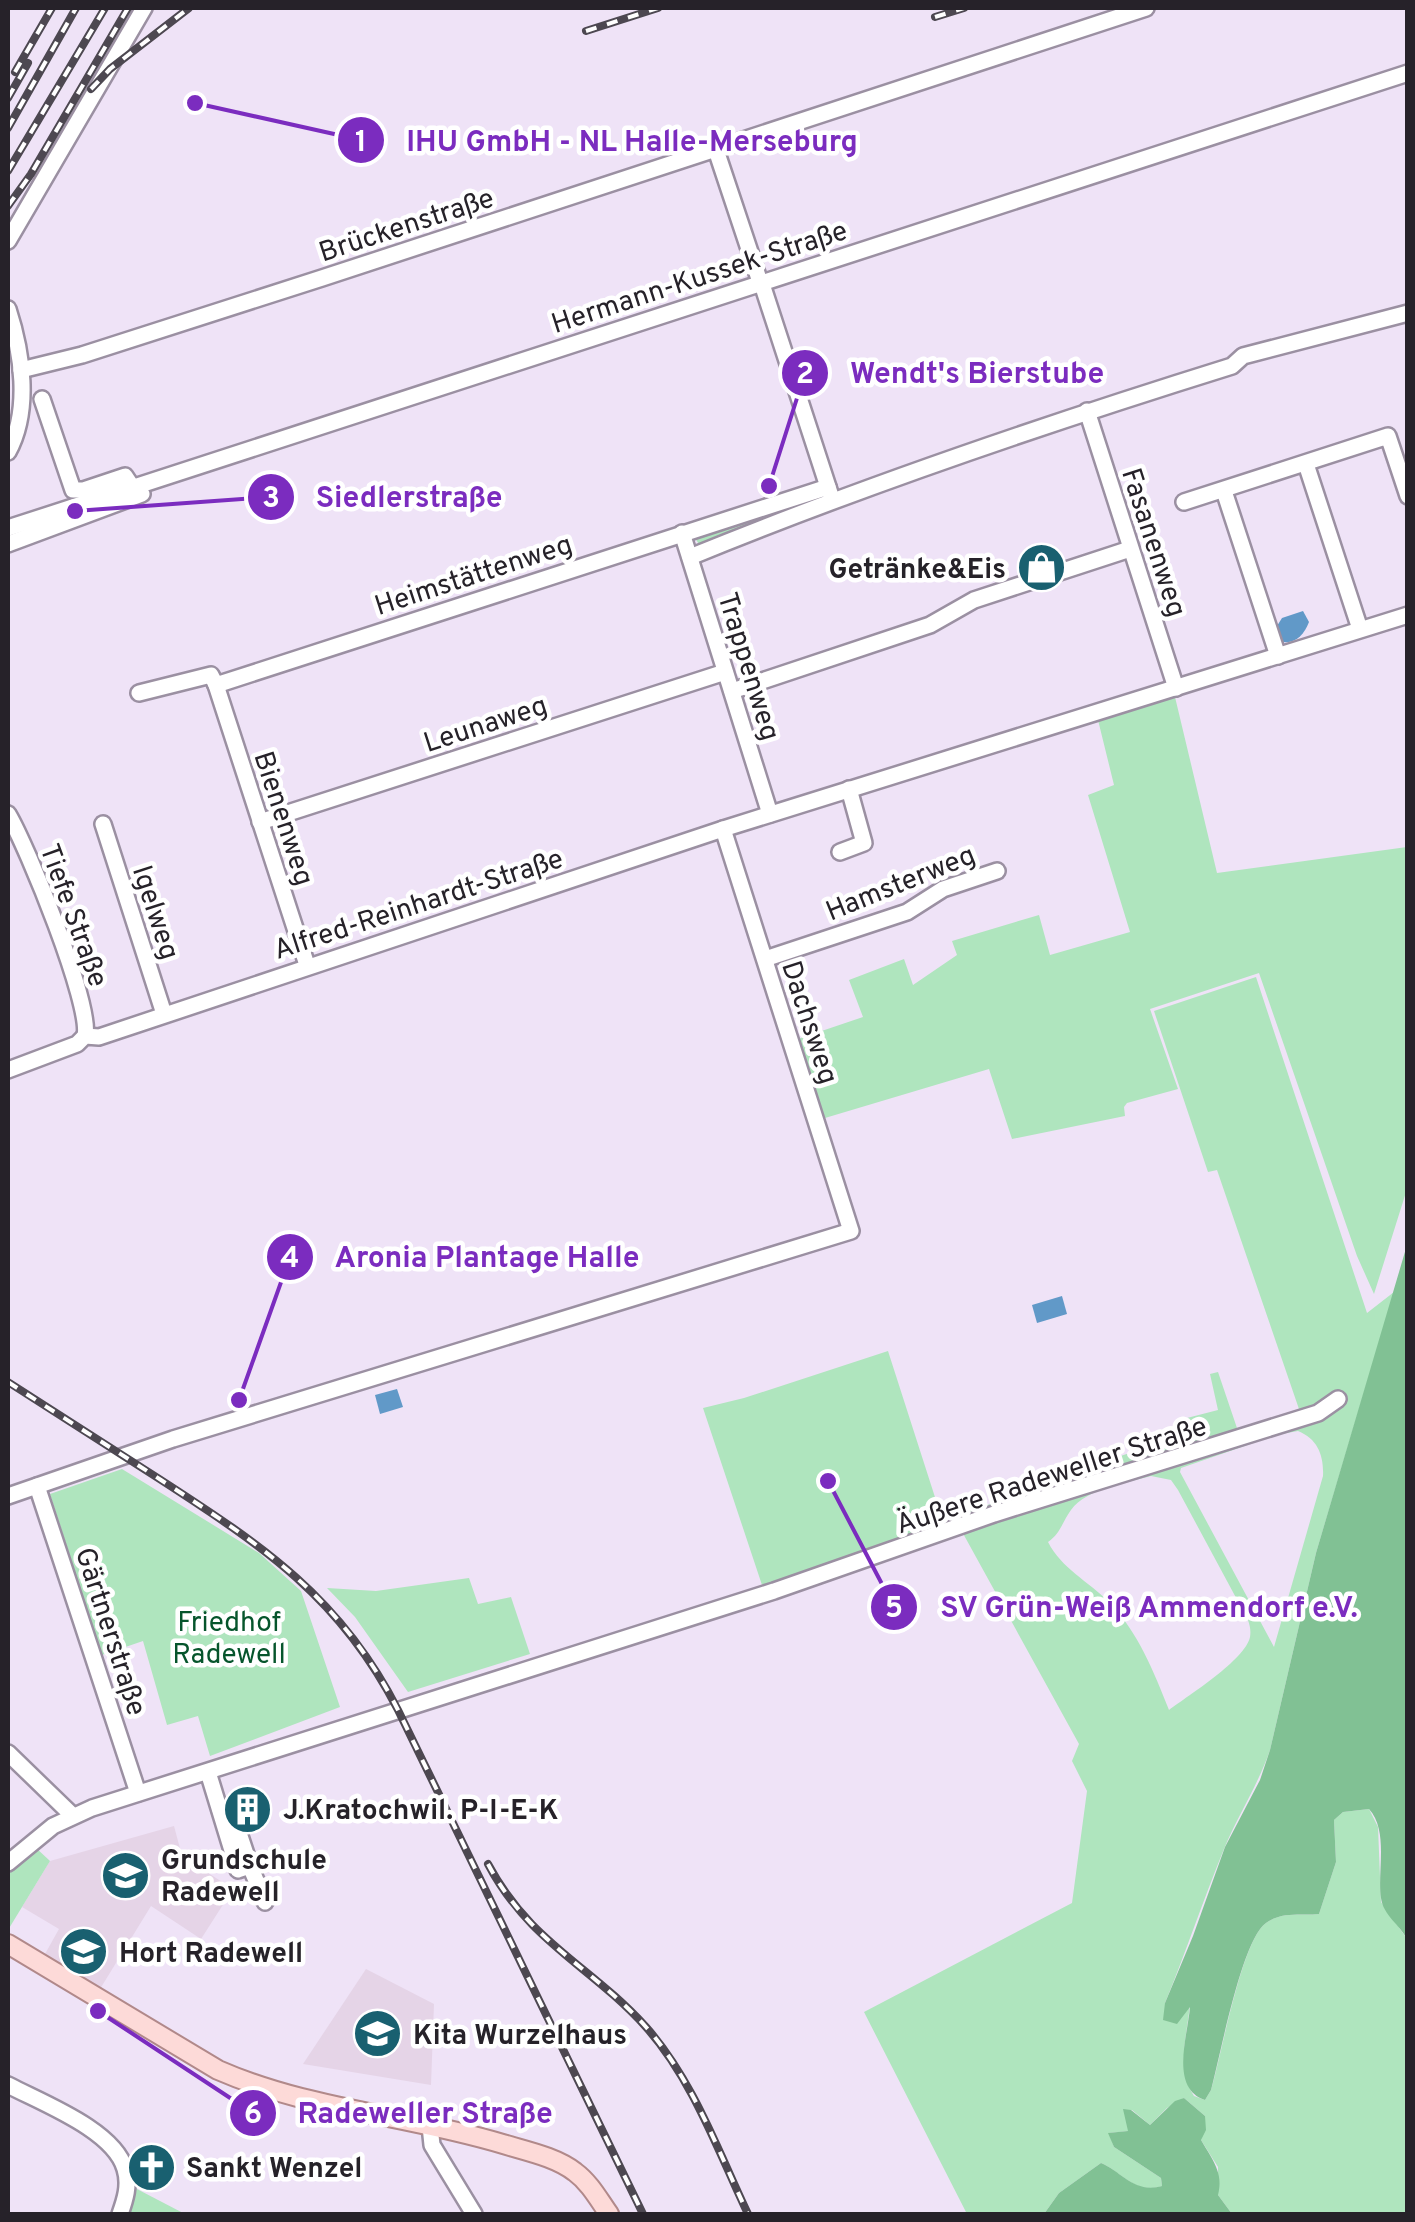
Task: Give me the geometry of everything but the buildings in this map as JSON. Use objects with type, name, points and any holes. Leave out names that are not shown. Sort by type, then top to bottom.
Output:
[{"type":"main road","points":[[8,1944],[244,2082],[319,2104],[496,2142],[565,2166],[584,2180],[608,2214]]},
{"type":"street","points":[[8,240],[144,8]]},
{"type":"street","name":"Brückenstraße","points":[[22,370],[82,355],[1146,8]]},
{"type":"street","name":"Hermann-Kussek-Straße","points":[[8,528],[1408,73]]},
{"type":"street","points":[[716,150],[830,493]]},
{"type":"street","points":[[8,308],[22,370],[17,432],[8,452]]},
{"type":"street","name":"Heimstättenweg","points":[[139,693],[211,675],[216,686],[682,533],[830,493],[1232,366],[1244,356],[1408,313]]},
{"type":"street","points":[[42,398],[73,490],[125,476],[133,488]]},
{"type":"street","name":"Fasanenweg","points":[[1087,412],[1176,688]]},
{"type":"street","points":[[1184,502],[1388,436],[1408,496]]},
{"type":"street","points":[[1306,464],[1360,630]]},
{"type":"street","points":[[8,544],[152,490],[150,482]]},
{"type":"street","points":[[1224,491],[1278,656]]},
{"type":"street","name":"Heimstättenweg","points":[[690,556],[830,493]]},
{"type":"street","name":"Trappenweg","points":[[682,533],[770,814]]},
{"type":"street","points":[[732,690],[930,625],[974,600],[1130,549]]},
{"type":"street","name":"Alfred-Reinhardt-Straße","points":[[8,1070],[77,1044],[85,1036],[99,1036],[723,828],[1408,615]]},
{"type":"street","name":"Leunaweg","points":[[260,822],[725,672]]},
{"type":"street","name":"Bienenweg","points":[[216,686],[307,966]]},
{"type":"street","points":[[840,852],[864,843],[848,790]]},
{"type":"street","name":"Tiefe Straße","points":[[8,814],[44,890],[84,1010],[85,1036]]},
{"type":"street","name":"Igelweg","points":[[102,824],[164,1014]]},
{"type":"street","name":"Dachsweg","points":[[37,1486],[192,1433],[851,1230],[723,828]]},
{"type":"street","name":"Hamsterweg","points":[[765,959],[907,912],[943,889],[997,871]]},
{"type":"street","name":"Äußere Radeweller Straße","points":[[8,1863],[72,1815],[661,1627],[994,1514],[1318,1413],[1338,1399]]},
{"type":"street","points":[[8,1496],[37,1486]]},
{"type":"street","name":"Gärtnerstraße","points":[[37,1486],[138,1792]]},
{"type":"street","points":[[8,1753],[72,1815]]},
{"type":"street","points":[[208,1772],[238,1870],[250,1866],[265,1902]]},
{"type":"street","points":[[8,2085],[89,2128],[117,2152],[126,2170],[127,2192],[120,2214]]},
{"type":"street","points":[[430,2126],[432,2145],[474,2214]]},
{"type":"shaded area","name":"Grundschule Radewell","points":[[174,1826],[182,1856],[233,1889],[201,1939],[151,1906],[100,1989],[45,1954],[59,1929],[22,1907],[50,1861]]},
{"type":"shaded area","name":"Kita Wurzelhaus","points":[[366,1969],[434,2004],[431,2085],[303,2064]]},
{"type":"green space","points":[[819,498],[708,546],[700,546],[695,538],[697,534]]},
{"type":"green space","points":[[1175,697],[1217,873],[1407,847],[1407,1189],[1374,1294],[1357,1256],[1259,973],[1150,1009],[1178,1089],[1127,1103],[1125,1116],[1012,1139],[989,1069],[825,1118],[798,1039],[863,1017],[849,980],[904,959],[913,985],[957,955],[952,941],[1039,915],[1050,955],[1130,932],[1088,795],[1114,785],[1098,720]]},
{"type":"green space","points":[[1256,977],[1367,1313],[1394,1292],[1316,1553],[1270,1750],[1224,1849],[1165,2003],[1190,2004],[1185,2074],[1194,2096],[1205,2100],[1211,2090],[1241,1974],[1257,1933],[1279,1917],[1319,1914],[1336,1862],[1334,1820],[1343,1812],[1369,1809],[1378,1827],[1381,1902],[1407,1939],[1407,2214],[1232,2214],[1218,2195],[1218,2167],[1201,2140],[1205,2116],[1184,2098],[1150,2125],[1132,2110],[1124,2110],[1129,2131],[1109,2133],[1114,2147],[1161,2178],[1162,2186],[1136,2185],[1101,2163],[1059,2193],[1044,2214],[967,2214],[864,2012],[1072,1903],[1087,1791],[1072,1761],[1079,1744],[960,1528],[943,1526],[762,1585],[703,1408],[888,1351],[942,1519],[1087,1474],[1085,1467],[1178,1438],[1187,1418],[1218,1410],[1210,1374],[1218,1372],[1238,1431],[1300,1412],[1217,1170],[1208,1172],[1154,1011]],"holes":[[[1298,1431],[1318,1449],[1323,1476],[1274,1647],[1180,1472],[1181,1468]],[[1151,1476],[1171,1480],[1178,1490],[1248,1620],[1250,1631],[1238,1656],[1169,1710],[1128,1626],[1109,1602],[1060,1560],[1048,1542],[1071,1510],[1087,1496]]]},
{"type":"green space","points":[[1407,1245],[1407,1939],[1382,1904],[1381,1840],[1375,1818],[1369,1809],[1343,1812],[1334,1820],[1336,1862],[1319,1914],[1285,1915],[1272,1919],[1257,1933],[1205,2100],[1194,2094],[1184,2073],[1190,2007],[1177,2024],[1163,2020],[1165,2003],[1225,1847],[1260,1780],[1270,1750],[1316,1553]]},
{"type":"green space","name":"Friedhof Radewell","points":[[122,1469],[259,1553],[301,1591],[340,1707],[210,1756],[198,1716],[167,1725],[143,1641],[102,1655],[50,1494]]},
{"type":"green space","points":[[469,1578],[478,1604],[511,1597],[530,1654],[408,1692],[355,1617],[327,1588],[376,1591]]},
{"type":"green space","points":[[35,1847],[50,1861],[8,1930],[8,1874]]},
{"type":"green space","points":[[1184,2098],[1205,2116],[1206,2130],[1201,2140],[1218,2173],[1218,2195],[1232,2214],[1044,2214],[1059,2193],[1101,2163],[1136,2185],[1162,2186],[1161,2178],[1114,2147],[1108,2133],[1128,2131],[1123,2109],[1131,2110],[1150,2125],[1175,2101]]},
{"type":"green space","points":[[135,2188],[185,2214],[126,2214]]},
{"type":"water","points":[[1303,611],[1309,622],[1301,635],[1294,641],[1279,641],[1277,626],[1282,618]]},
{"type":"water","points":[[1062,1296],[1067,1314],[1037,1323],[1032,1305]]},
{"type":"water","points":[[397,1389],[403,1407],[380,1414],[375,1395]]},
{"type":"railway","points":[[15,72],[52,8]]},
{"type":"railway","points":[[8,128],[76,8]]},
{"type":"railway","points":[[8,171],[105,8]]},
{"type":"railway","points":[[8,206],[31,174],[128,8]]},
{"type":"railway","points":[[91,89],[110,69],[189,8]]},
{"type":"railway","points":[[586,31],[658,8]]},
{"type":"railway","points":[[935,17],[964,8]]},
{"type":"railway","points":[[8,98],[28,63]]},
{"type":"railway","points":[[8,1382],[266,1552],[325,1605],[351,1636],[398,1710],[643,2214]]},
{"type":"railway","points":[[488,1864],[505,1891],[542,1934],[625,2005],[663,2048],[703,2117],[748,2214]]},
{"type":"place","name":"IHU GmbH - NL Halle-Merseburg","points":[[195,103]]},
{"type":"place","name":"Wendt's Bierstube","points":[[769,486]]},
{"type":"place","name":"Siedlerstraße","points":[[75,511]]},
{"type":"place","name":"Getränke&Eis","points":[[1041,568]]},
{"type":"place","name":"Aronia Plantage Halle","points":[[239,1400]]},
{"type":"place","name":"SV Grün-Weiß Ammendorf e.V.","points":[[828,1481]]},
{"type":"place","name":"J.Kratochwil. P-I-E-K","points":[[248,1809]]},
{"type":"place","name":"Grundschule Radewell","points":[[126,1875]]},
{"type":"place","name":"Hort Radewell","points":[[84,1952]]},
{"type":"place","name":"Radeweller Straße","points":[[98,2011]]},
{"type":"place","name":"Kita Wurzelhaus","points":[[378,2034]]},
{"type":"place","name":"Sankt Wenzel","points":[[151,2167]]}]
